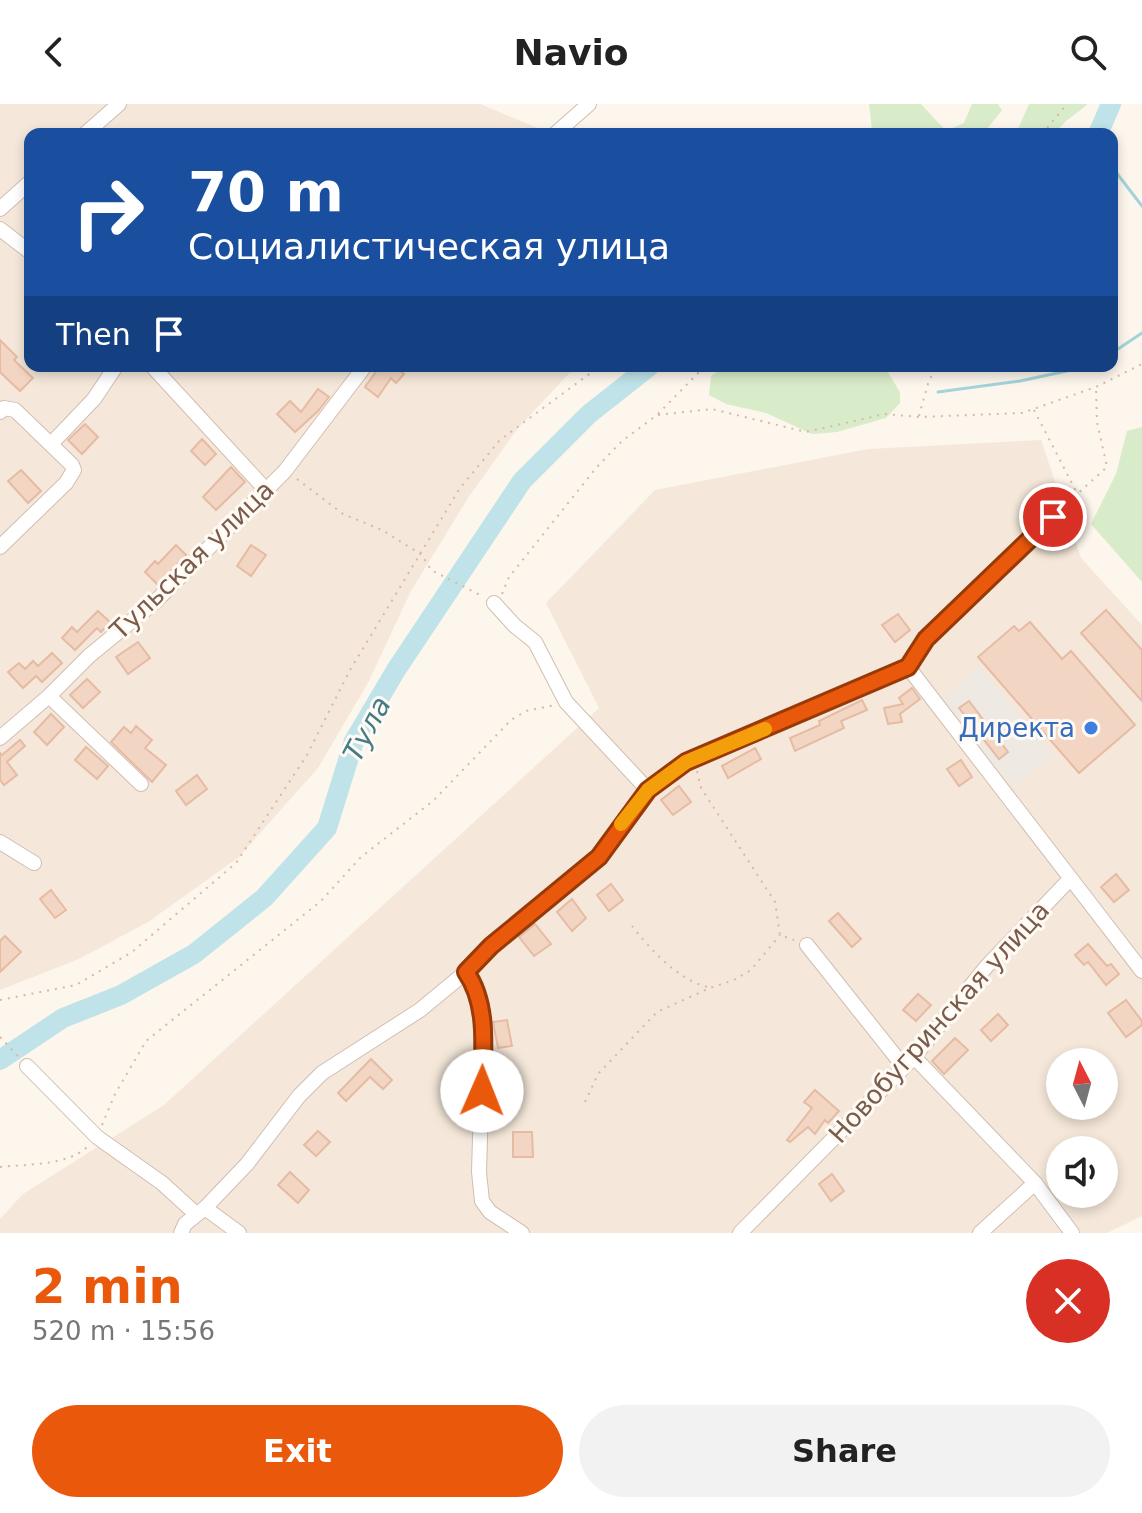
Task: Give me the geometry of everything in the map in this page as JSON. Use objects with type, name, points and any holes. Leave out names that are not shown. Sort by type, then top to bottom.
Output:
[{"type":"street","points":[[92,128],[119,104]]},
{"type":"street","points":[[562,128],[589,104]]},
{"type":"street","points":[[0,209],[24,187]]},
{"type":"street","points":[[0,229],[24,247]]},
{"type":"street","points":[[51,444],[94,399],[112,372]]},
{"type":"street","points":[[158,372],[266,490]]},
{"type":"street","name":"Тульская улица","points":[[0,738],[89,656],[156,601],[285,471],[360,372]]},
{"type":"street","points":[[0,412],[4,408],[15,410],[72,465],[72,476],[0,547]]},
{"type":"street","points":[[181,1233],[185,1224],[247,1164],[299,1096],[322,1073],[420,1010],[466,972],[491,946],[599,857],[648,790],[693,759],[908,667],[926,639],[1053,517]]},
{"type":"street","points":[[487,600],[535,642],[566,702],[648,790]]},
{"type":"street","points":[[908,667],[1142,971]]},
{"type":"street","points":[[49,696],[141,784]]},
{"type":"street","points":[[0,842],[34,863]]},
{"type":"street","name":"Новобугринская улица","points":[[740,1233],[909,1062],[986,967],[1070,879]]},
{"type":"street","points":[[807,945],[909,1062],[1035,1183],[1072,1233]]},
{"type":"street","points":[[466,972],[476,986],[482,1026],[479,1172],[482,1201],[490,1212],[522,1233]]},
{"type":"street","points":[[27,1066],[97,1137],[201,1211],[239,1233]]},
{"type":"street","points":[[980,1233],[1035,1183]]},
{"type":"path","points":[[1047,128],[1067,104]]},
{"type":"path","points":[[657,415],[712,409],[806,432],[885,414],[919,417],[1022,413],[1096,387],[1142,364]]},
{"type":"path","points":[[0,1000],[76,985],[132,952],[236,863],[307,755],[350,670],[460,488],[500,440],[592,372]]},
{"type":"path","points":[[285,471],[343,514],[382,530],[422,555],[431,570],[487,600],[503,593],[509,577],[596,468],[622,441],[657,415],[699,372]]},
{"type":"path","points":[[919,417],[934,372]]},
{"type":"path","points":[[1053,517],[1107,467],[1097,422],[1096,387]]},
{"type":"path","points":[[1034,409],[1077,494]]},
{"type":"path","points":[[0,1167],[62,1159],[81,1152],[97,1137],[115,1094],[146,1041],[321,901],[361,857],[433,801],[511,720],[526,711],[566,702]]},
{"type":"path","points":[[585,1102],[598,1074],[657,1012],[751,970],[780,935],[775,902],[701,788],[693,759]]},
{"type":"path","points":[[632,926],[666,962],[696,984],[710,988]]},
{"type":"path","points":[[780,935],[807,945]]},
{"type":"path","points":[[0,1037],[27,1066]]},
{"type":"shaded area","points":[[0,104],[480,104],[538,128],[24,128],[24,372],[570,372],[518,428],[468,498],[411,591],[368,683],[318,768],[239,857],[148,922],[79,959],[0,990]]},
{"type":"shaded area","points":[[1041,440],[1081,558],[1142,625],[1142,1216],[1107,1233],[0,1233],[0,1219],[23,1194],[164,1105],[599,708],[546,603],[655,490],[868,449]]},
{"type":"shaded area","points":[[978,664],[1054,758],[1012,786],[944,700]]},
{"type":"green space","points":[[869,104],[921,104],[943,128],[872,128]]},
{"type":"green space","points":[[972,104],[998,104],[1002,110],[988,128],[953,128],[964,123]]},
{"type":"green space","points":[[1029,104],[1087,104],[1060,128],[1018,128]]},
{"type":"green space","points":[[717,372],[888,372],[900,392],[900,403],[886,418],[837,432],[812,434],[766,413],[726,404],[709,395],[711,376]]},
{"type":"green space","points":[[1142,427],[1142,582],[1091,524],[1116,474],[1127,431]]},
{"type":"building","points":[[0,340],[17,357],[14,360],[24,372],[33,378],[20,391],[0,372]]},
{"type":"building","points":[[376,372],[404,374],[396,383],[391,378],[378,397],[365,387]]},
{"type":"building","points":[[318,389],[329,397],[295,432],[277,414],[290,401],[301,412]]},
{"type":"building","points":[[85,424],[98,437],[82,454],[68,440]]},
{"type":"building","points":[[202,439],[216,454],[205,465],[191,451]]},
{"type":"building","points":[[231,467],[245,482],[216,510],[203,497]]},
{"type":"building","points":[[21,470],[41,491],[28,503],[8,481]]},
{"type":"building","points":[[176,545],[186,555],[158,585],[145,572],[155,561],[158,564]]},
{"type":"building","points":[[251,545],[266,555],[251,576],[237,566]]},
{"type":"building","points":[[1106,610],[1142,650],[1142,701],[1081,633]]},
{"type":"building","points":[[98,611],[110,622],[101,632],[97,628],[75,650],[62,638],[72,627],[77,632]]},
{"type":"building","points":[[898,614],[910,630],[895,642],[882,625]]},
{"type":"building","points":[[1030,622],[1062,659],[1071,651],[1135,725],[1079,773],[978,657],[1014,626],[1019,631]]},
{"type":"building","points":[[138,642],[150,658],[128,674],[116,657]]},
{"type":"building","points":[[52,653],[62,663],[42,682],[36,676],[23,688],[8,672],[19,663],[25,669],[33,661],[38,666]]},
{"type":"building","points":[[87,679],[100,692],[83,708],[70,695]]},
{"type":"building","points":[[912,688],[920,699],[900,714],[902,722],[888,724],[884,708],[903,704],[899,698]]},
{"type":"building","points":[[862,700],[867,710],[841,721],[844,728],[795,751],[790,738],[820,725],[819,721]]},
{"type":"building","points":[[969,701],[1008,752],[999,759],[959,708]]},
{"type":"building","points":[[51,714],[64,727],[47,745],[34,732]]},
{"type":"building","points":[[136,726],[152,740],[145,748],[166,765],[152,782],[111,742],[124,727],[131,733]]},
{"type":"building","points":[[20,740],[25,746],[7,762],[17,775],[4,785],[0,780],[0,753],[2,755]]},
{"type":"building","points":[[86,747],[108,766],[97,779],[75,760]]},
{"type":"building","points":[[755,748],[761,759],[728,778],[722,766]]},
{"type":"building","points":[[961,760],[972,777],[959,786],[947,769]]},
{"type":"building","points":[[197,775],[207,789],[186,805],[176,791]]},
{"type":"building","points":[[679,786],[691,802],[673,815],[661,800]]},
{"type":"building","points":[[1116,874],[1129,890],[1114,902],[1101,887]]},
{"type":"building","points":[[611,884],[623,900],[609,911],[597,895]]},
{"type":"building","points":[[51,890],[66,910],[55,918],[40,899]]},
{"type":"building","points":[[572,899],[586,918],[572,931],[557,912]]},
{"type":"building","points":[[838,913],[861,939],[852,947],[829,921]]},
{"type":"building","points":[[535,924],[551,944],[534,956],[519,937]]},
{"type":"building","points":[[5,936],[21,952],[0,972],[0,941]]},
{"type":"building","points":[[1088,944],[1107,966],[1111,964],[1119,974],[1106,985],[1088,962],[1084,965],[1075,955]]},
{"type":"building","points":[[918,994],[931,1005],[916,1021],[903,1010]]},
{"type":"building","points":[[1126,1000],[1142,1025],[1126,1037],[1108,1013]]},
{"type":"building","points":[[998,1014],[1008,1025],[991,1041],[981,1030]]},
{"type":"building","points":[[507,1020],[512,1046],[498,1048],[493,1022]]},
{"type":"building","points":[[955,1038],[968,1050],[944,1074],[932,1061]]},
{"type":"building","points":[[371,1059],[392,1080],[383,1089],[370,1077],[346,1101],[338,1093]]},
{"type":"building","points":[[511,1081],[514,1100],[493,1101],[492,1082]]},
{"type":"building","points":[[815,1090],[839,1111],[828,1123],[825,1120],[815,1134],[808,1127],[790,1142],[787,1140],[812,1108],[804,1102]]},
{"type":"building","points":[[459,1091],[471,1091],[471,1121],[460,1121]]},
{"type":"building","points":[[318,1131],[330,1142],[316,1156],[304,1145]]},
{"type":"building","points":[[513,1132],[532,1132],[533,1157],[513,1157]]},
{"type":"building","points":[[290,1172],[309,1190],[298,1203],[278,1185]]},
{"type":"building","points":[[832,1174],[844,1191],[831,1201],[819,1184]]},
{"type":"waterway","name":"Тула","points":[[1101,128],[1111,104]]},
{"type":"waterway","points":[[1118,175],[1142,206]]},
{"type":"waterway","points":[[1118,349],[1142,333]]},
{"type":"waterway","name":"Тула","points":[[0,1060],[63,1018],[121,995],[194,954],[264,898],[327,828],[354,741],[396,670],[522,481],[589,414],[642,372]]},
{"type":"waterway","points":[[938,392],[1062,372]]},
{"type":"slow traffic","points":[[621,824],[648,790],[686,762],[765,729]]},
{"type":"place","name":"Директа","points":[[1091,728]]},
{"type":"route","points":[[482,1091],[480,1002],[476,986],[466,972],[491,946],[599,857],[648,790],[686,762],[908,667],[926,639],[1053,517]]}]
